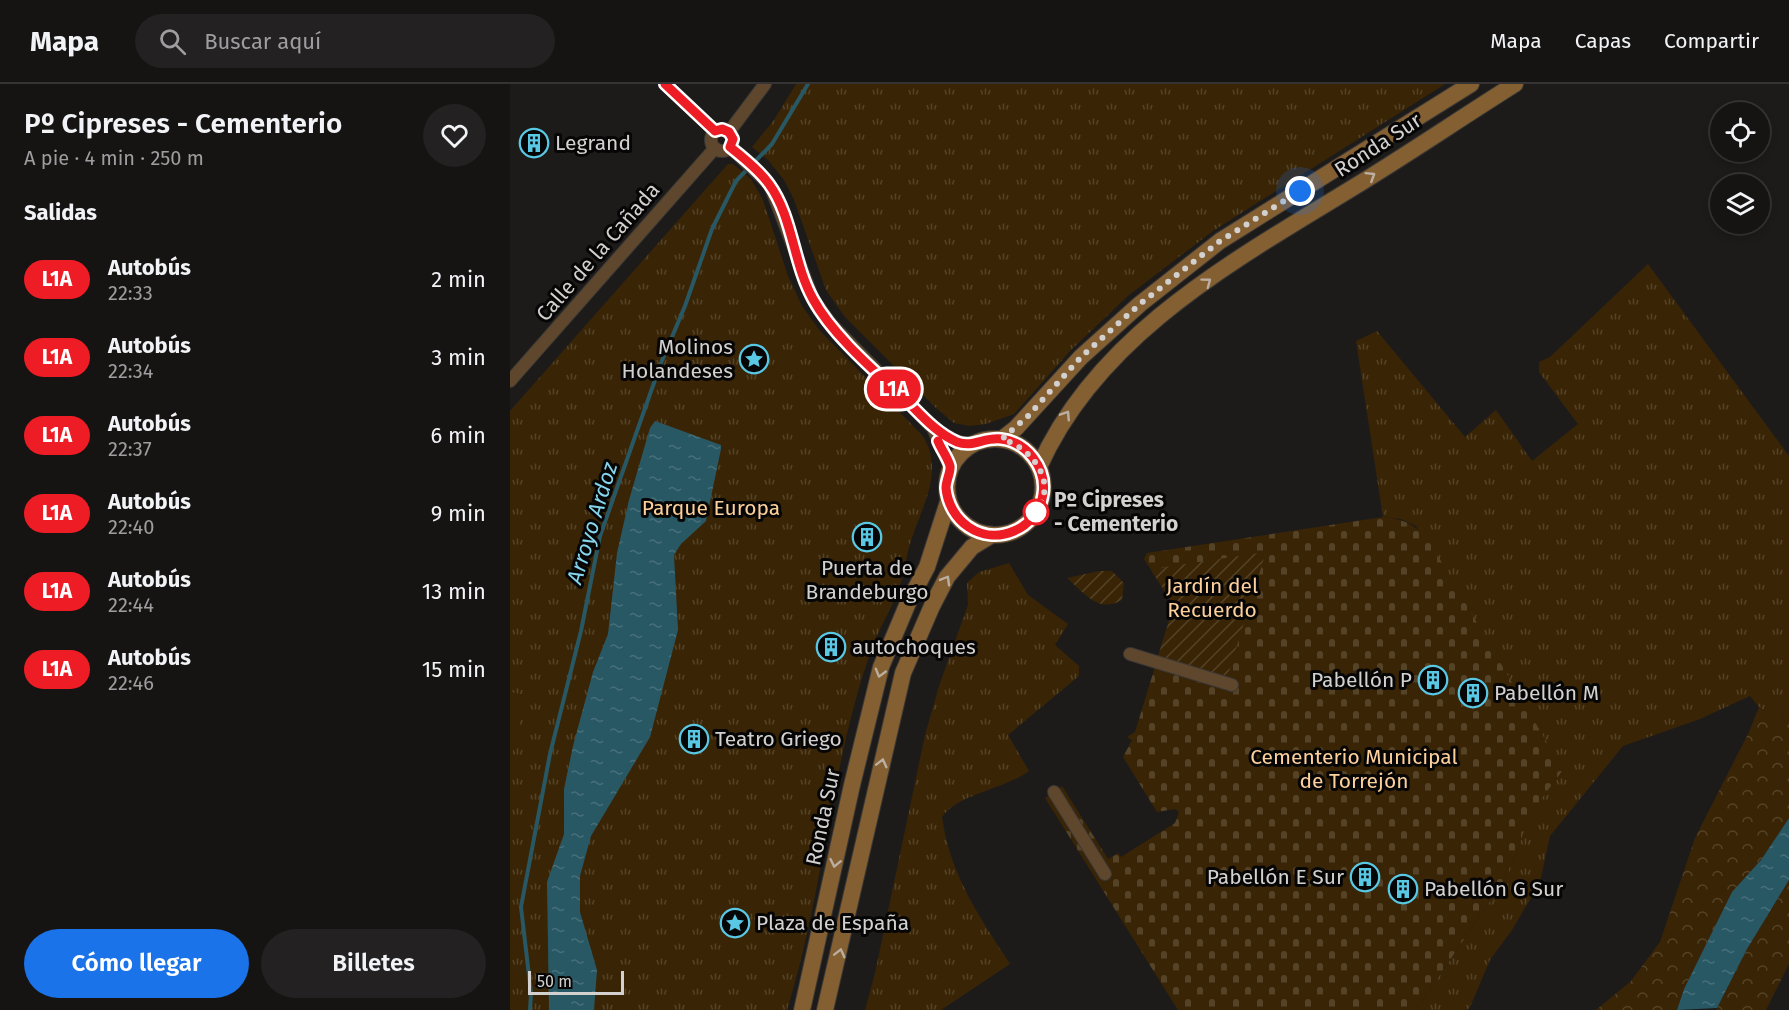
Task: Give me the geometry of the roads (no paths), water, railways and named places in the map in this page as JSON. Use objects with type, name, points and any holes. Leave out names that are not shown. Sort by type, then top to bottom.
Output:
[{"type":"main road","name":"Ronda Sur","points":[[1002,439],[1016,428],[1081,357],[1140,304],[1220,241],[1471,84]]},
{"type":"main road","name":"Ronda Sur","points":[[1039,467],[1054,434],[1075,401],[1102,369],[1158,319],[1235,260],[1515,84]]},
{"type":"main road","points":[[948,502],[957,519],[972,530],[990,536],[1006,535],[1020,529],[1031,520],[1043,494],[1039,467],[1030,453],[1017,444],[1002,439],[985,439],[970,445],[958,454],[950,467]]},
{"type":"main road","name":"Ronda Sur","points":[[802,1010],[881,667],[908,603],[927,567],[948,502],[946,484],[950,467]]},
{"type":"main road","points":[[825,1010],[903,673],[947,577],[972,547],[990,536]]},
{"type":"street","points":[[665,84],[715,131]]},
{"type":"street","points":[[729,132],[765,84]]},
{"type":"street","points":[[722,129],[729,132],[733,139],[730,147],[723,150],[716,148],[711,140],[715,131],[722,129]]},
{"type":"street","points":[[730,147],[756,169],[770,185],[778,200],[813,299],[831,324],[933,428],[956,441],[970,445]]},
{"type":"street","name":"Calle de la Cañada","points":[[510,381],[716,148]]},
{"type":"street","points":[[933,428],[950,467]]},
{"type":"street","points":[[1130,654],[1232,685]]},
{"type":"street","points":[[1054,792],[1105,874]]},
{"type":"water","points":[[655,421],[721,445],[721,449],[706,521],[681,544],[674,555],[678,630],[650,737],[591,836],[580,876],[580,912],[597,970],[594,1010],[549,1010],[547,882],[564,834],[564,789],[573,746],[593,672],[608,634],[617,553],[629,500],[650,428]]},
{"type":"water","points":[[1789,818],[1789,880],[1747,949],[1717,1008],[1677,1010],[1684,989],[1732,892],[1761,860]]},
{"type":"waterway","name":"Arroyo Ardoz","points":[[530,1010],[531,993],[521,907],[550,754],[581,631],[600,536],[661,363],[685,306],[712,229],[736,181],[772,144],[808,84]]},
{"type":"place","name":"Legrand","points":[[534,143]]},
{"type":"place","name":"Molinos Holandeses","points":[[754,359]]},
{"type":"place","name":"Pº Cipreses - Cementerio","points":[[1036,512]]},
{"type":"place","name":"Puerta de Brandeburgo","points":[[867,537]]},
{"type":"place","name":"autochoques","points":[[831,647]]},
{"type":"place","name":"Pabellón P","points":[[1433,680]]},
{"type":"place","name":"Pabellón M","points":[[1473,693]]},
{"type":"place","name":"Teatro Griego","points":[[694,739]]},
{"type":"place","name":"Pabellón E Sur","points":[[1365,877]]},
{"type":"place","name":"Pabellón G Sur","points":[[1403,889]]},
{"type":"place","name":"Plaza de España","points":[[735,923]]},
{"type":"park label","name":"Parque Europa","points":[[711,508]]},
{"type":"park label","name":"Jardín del Recuerdo","points":[[1212,598]]},
{"type":"park label","name":"Cementerio Municipal de Torrejón","points":[[1354,769]]}]
